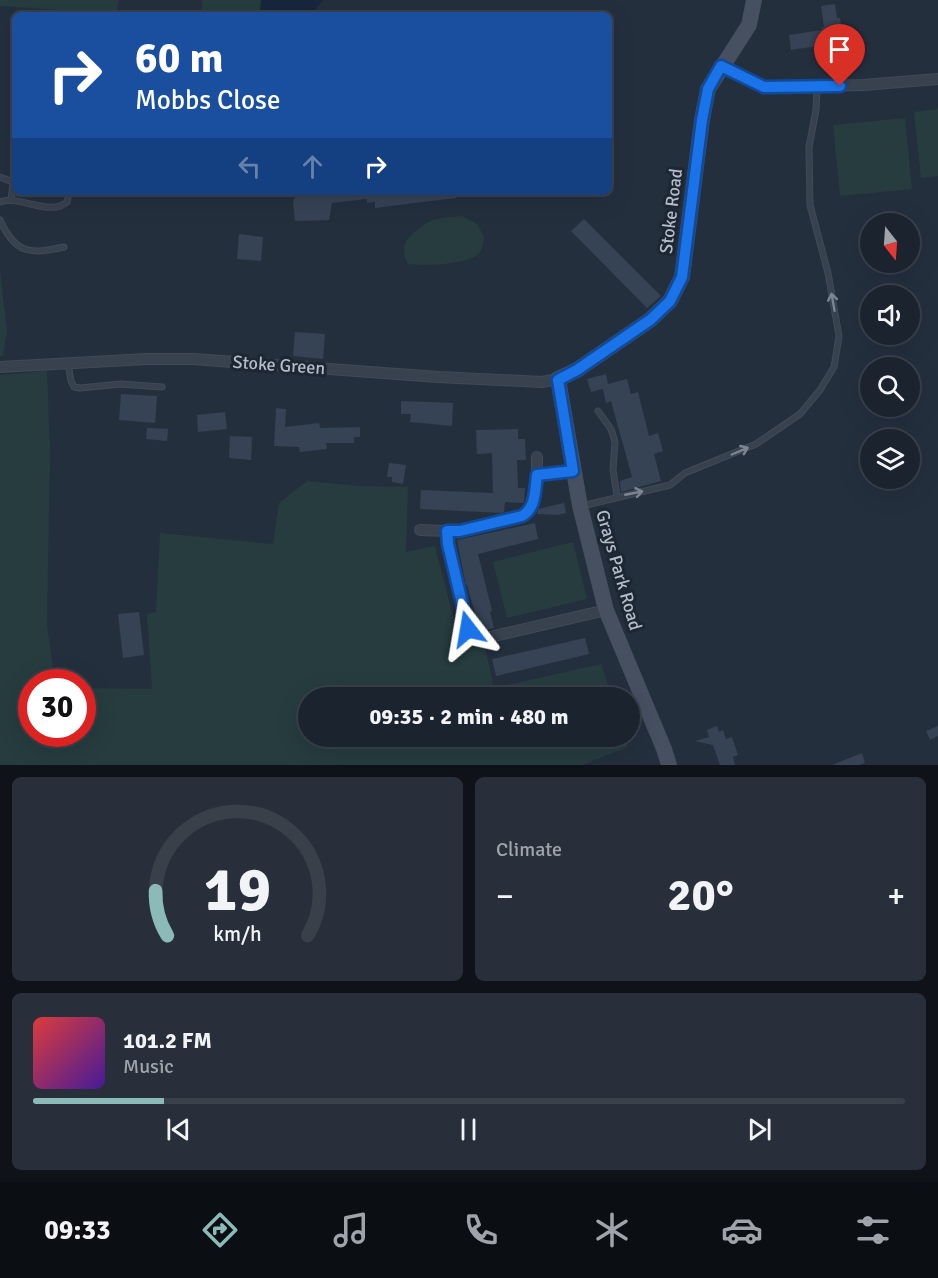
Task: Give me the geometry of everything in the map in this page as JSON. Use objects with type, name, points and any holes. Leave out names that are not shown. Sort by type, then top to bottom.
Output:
[{"type":"main road","name":"Stoke Road","points":[[558,380],[577,370],[650,320],[670,301],[682,277],[708,89],[749,25],[754,0]]},
{"type":"main road","name":"Grays Park Road","points":[[558,380],[580,507],[606,610],[669,765]]},
{"type":"street","points":[[721,66],[764,87],[818,87],[938,79]]},
{"type":"street","name":"Stoke Green","points":[[0,367],[193,359],[438,377],[542,382],[558,380]]},
{"type":"street","points":[[420,530],[460,531],[530,512],[537,475],[537,457]]},
{"type":"street","points":[[537,475],[573,471]]},
{"type":"street","points":[[447,531],[468,629],[471,636],[477,640],[606,610]]},
{"type":"lane","points":[[580,507],[670,484],[685,473],[756,444],[800,414],[820,390],[834,367],[839,336],[828,273],[810,205],[809,147],[818,87]]},
{"type":"lane","points":[[11,200],[12,194]]},
{"type":"lane","points":[[0,202],[11,200],[58,207],[68,202],[69,195]]},
{"type":"lane","points":[[0,220],[13,242],[21,249],[36,252],[64,247]]},
{"type":"lane","points":[[68,363],[74,387],[121,384],[162,387]]},
{"type":"lane","points":[[598,411],[611,429],[615,442],[613,470],[617,496]]},
{"type":"green space","points":[[0,0],[119,0],[116,12],[0,6]]},
{"type":"green space","points":[[202,0],[261,0],[260,12],[202,12]]},
{"type":"green space","points":[[938,109],[938,176],[921,178],[914,112]]},
{"type":"green space","points":[[905,118],[912,189],[840,196],[833,125]]},
{"type":"green space","points":[[462,216],[477,224],[484,237],[478,254],[455,263],[408,264],[404,253],[405,243],[415,231],[431,221]]},
{"type":"green space","points":[[0,270],[7,331],[3,356],[0,357]]},
{"type":"green space","points":[[47,371],[50,450],[47,625],[53,669],[18,669],[18,747],[96,747],[96,688],[152,689],[147,614],[156,612],[160,533],[273,544],[279,503],[307,481],[359,486],[408,487],[406,552],[435,546],[456,628],[462,629],[473,648],[485,647],[494,687],[298,687],[298,747],[628,747],[582,765],[0,765],[0,375]]},
{"type":"green space","points":[[573,542],[587,599],[507,618],[493,562]]},
{"type":"green space","points":[[601,664],[609,687],[498,687]]},
{"type":"water","points":[[261,0],[323,0],[313,12],[260,12]]},
{"type":"building","points":[[835,4],[837,18],[840,18],[846,62],[832,64],[830,44],[791,50],[789,35],[822,30],[821,27],[824,27],[821,6]]},
{"type":"building","points":[[296,195],[456,195],[456,198],[375,208],[375,202],[367,203],[367,199],[332,203],[329,220],[295,221],[293,202]]},
{"type":"building","points":[[584,219],[661,296],[647,308],[571,231]]},
{"type":"building","points":[[239,234],[263,237],[261,261],[237,259]]},
{"type":"building","points":[[295,332],[325,334],[323,359],[293,356]]},
{"type":"building","points":[[606,374],[608,384],[627,379],[631,394],[638,392],[649,436],[658,433],[663,451],[654,454],[661,481],[621,492],[620,481],[632,477],[611,401],[606,403],[603,389],[591,392],[587,379]]},
{"type":"building","points":[[121,394],[157,396],[155,423],[119,420]]},
{"type":"building","points":[[401,401],[453,403],[452,426],[410,422],[411,414],[401,414]]},
{"type":"building","points":[[276,408],[286,409],[285,427],[319,423],[320,428],[360,427],[360,437],[354,437],[354,443],[326,443],[327,449],[300,452],[299,447],[274,446]]},
{"type":"building","points":[[225,412],[227,429],[198,432],[197,415]]},
{"type":"building","points":[[147,428],[168,429],[167,441],[146,439]]},
{"type":"building","points":[[518,429],[518,439],[525,439],[526,460],[517,460],[518,488],[525,488],[524,503],[505,502],[502,513],[420,509],[421,490],[493,493],[492,453],[477,454],[476,430]]},
{"type":"building","points":[[230,436],[252,437],[251,460],[229,458]]},
{"type":"building","points":[[389,463],[406,465],[403,484],[392,482],[392,477],[387,477]]},
{"type":"building","points":[[564,503],[566,513],[537,514],[538,509]]},
{"type":"building","points":[[535,523],[538,539],[478,554],[494,628],[480,632],[466,586],[457,540]]},
{"type":"building","points":[[139,612],[144,655],[123,658],[118,614]]},
{"type":"building","points":[[585,638],[589,654],[496,676],[492,659]]},
{"type":"building","points":[[717,726],[719,732],[723,730],[726,739],[732,737],[738,755],[733,757],[735,765],[720,765],[713,745],[695,741],[709,737],[707,730]]},
{"type":"building","points":[[938,726],[938,736],[930,740],[926,731]]},
{"type":"building","points":[[862,753],[865,763],[832,765]]},
{"type":"route","points":[[468,629],[447,531],[460,531],[522,516],[530,512],[537,475],[573,471],[558,380],[577,370],[650,320],[670,301],[682,277],[708,89],[721,66],[764,87],[840,86]]}]
